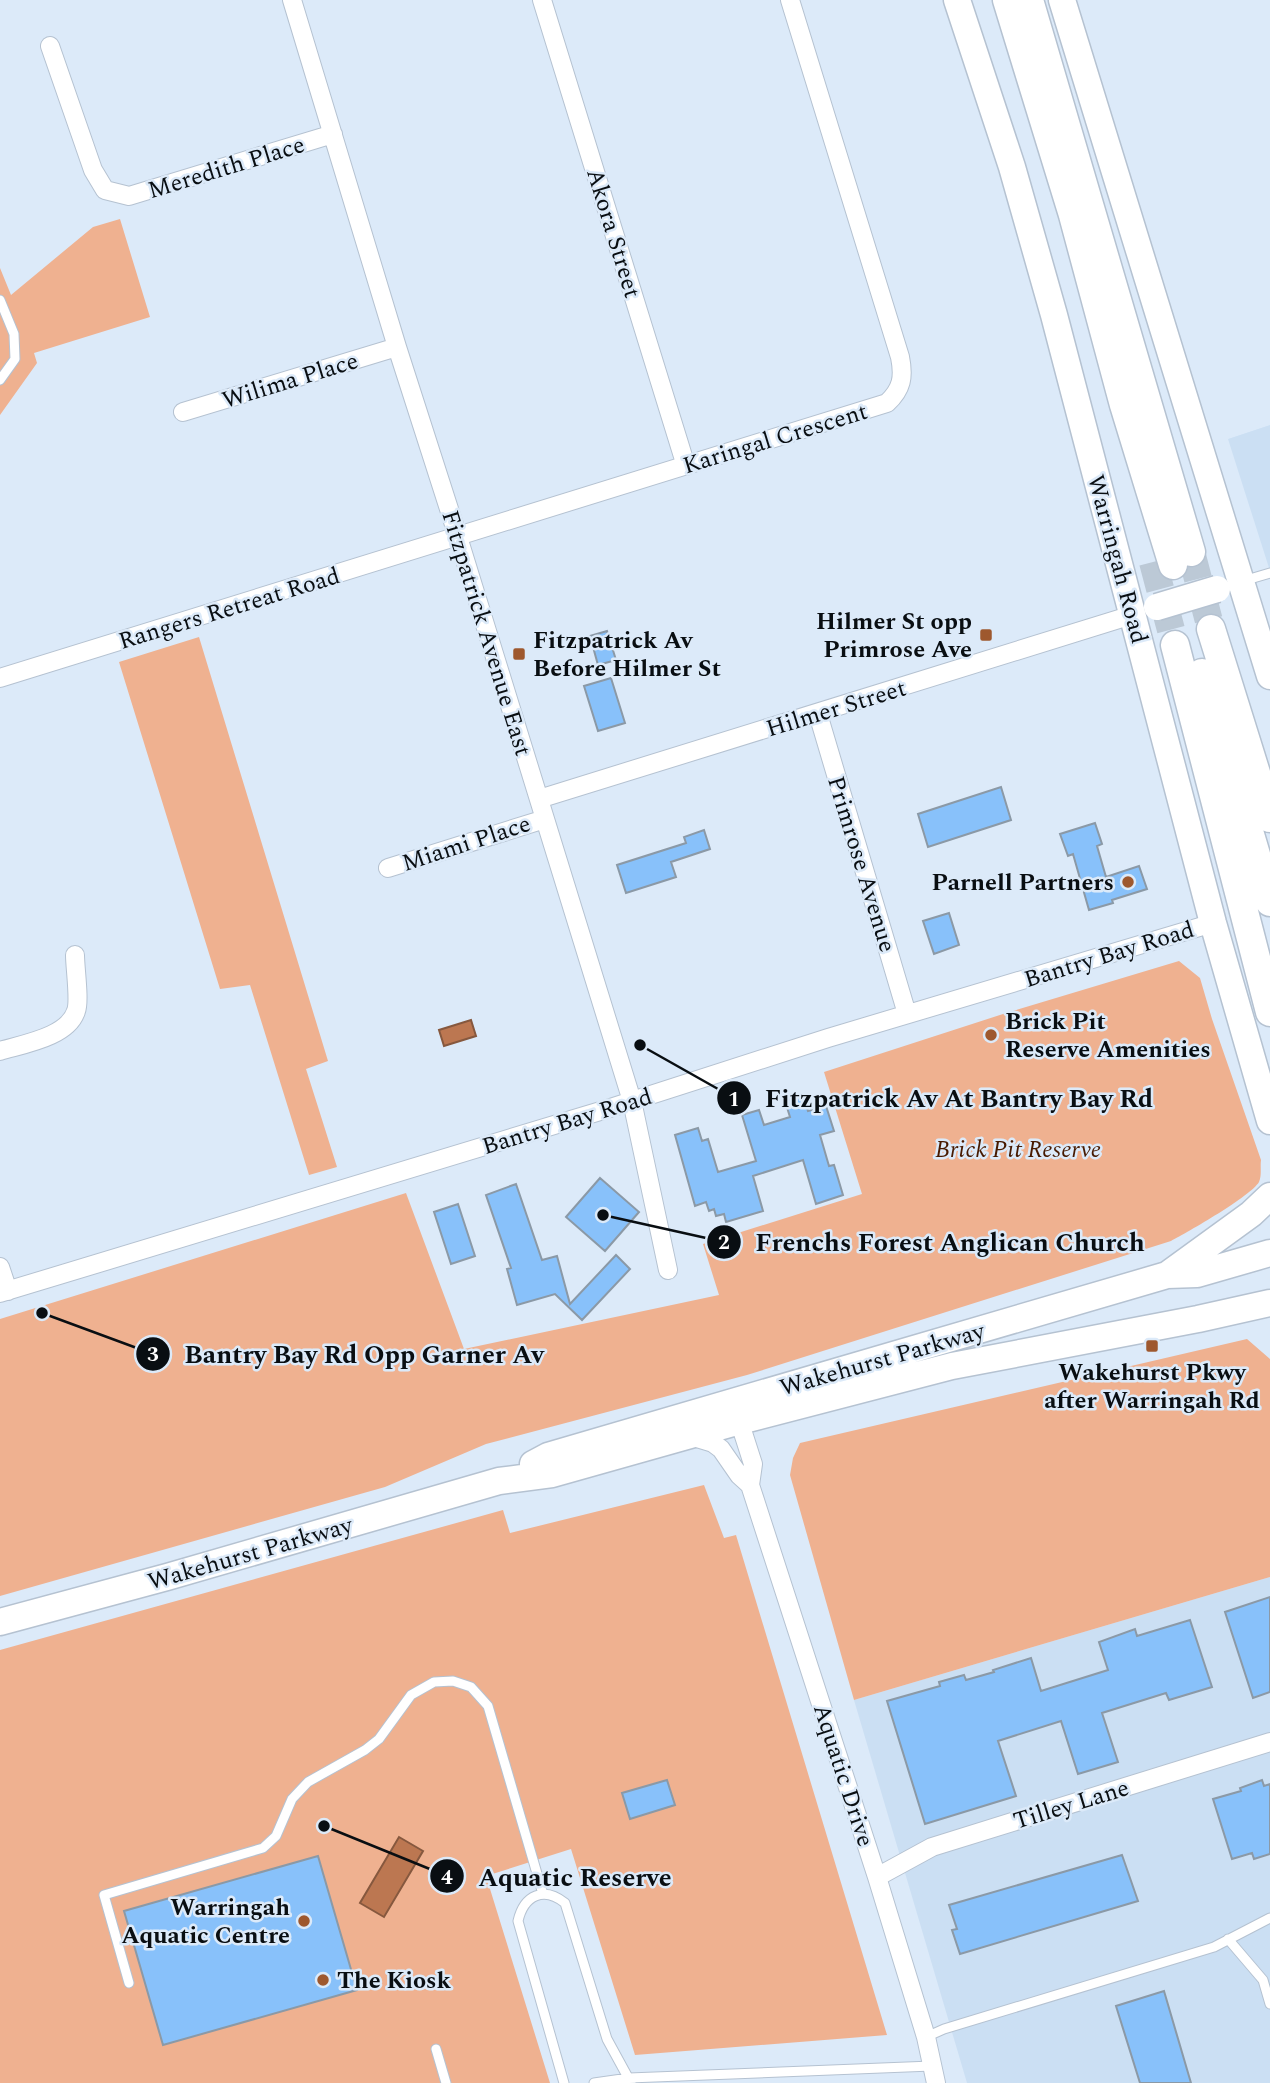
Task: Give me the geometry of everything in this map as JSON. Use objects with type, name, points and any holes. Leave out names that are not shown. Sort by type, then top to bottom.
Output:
[{"type":"highway","name":"Warringah Road","points":[[1007,0],[1073,215],[1124,405],[1172,560],[1029,0]]},
{"type":"highway","name":"Warringah Road","points":[[1192,636],[1270,902]]},
{"type":"highway","points":[[1192,636],[1270,818]]},
{"type":"highway","points":[[1192,636],[1270,1012]]},
{"type":"main road","name":"Warringah Road","points":[[957,0],[1012,167],[1054,315],[1145,611],[1213,923],[1270,1121]]},
{"type":"main road","points":[[1062,0],[1229,585],[1270,676]]},
{"type":"main road","points":[[1145,611],[1229,585]]},
{"type":"main road","points":[[1167,1275],[1251,1214],[1270,1196]]},
{"type":"main road","name":"Wakehurst Parkway","points":[[0,1622],[499,1481],[552,1474],[688,1435],[737,1412],[1167,1275],[1197,1274],[1270,1253]]},
{"type":"main road","name":"Wakehurst Parkway","points":[[499,1481],[548,1456],[737,1412],[1269,1303]]},
{"type":"street","name":"Fitzpatrick Avenue East","points":[[292,0],[632,1101],[668,1270]]},
{"type":"street","name":"Akora Street","points":[[542,0],[686,466]]},
{"type":"street","name":"Karingal Crescent","points":[[458,537],[875,408],[887,403],[894,396],[902,380],[900,358],[790,0]]},
{"type":"street","name":"Meredith Place","points":[[50,46],[93,170],[105,190],[129,196],[333,134]]},
{"type":"street","name":"Wilima Place","points":[[183,412],[397,347]]},
{"type":"street","name":"Rangers Retreat Road","points":[[0,678],[458,537]]},
{"type":"street","name":"Hilmer Street","points":[[538,799],[1145,611]]},
{"type":"street","name":"Primrose Avenue","points":[[818,714],[907,1014]]},
{"type":"street","name":"Miami Place","points":[[388,868],[545,818]]},
{"type":"street","name":"Bantry Bay Road","points":[[4,1292],[632,1101],[907,1014],[1213,923]]},
{"type":"street","points":[[0,1051],[56,1033],[69,1024],[77,1010],[75,955]]},
{"type":"street","points":[[0,1267],[4,1292]]},
{"type":"street","name":"Aquatic Drive","points":[[737,1412],[753,1464],[750,1485],[877,1877],[926,2037],[934,2074]]},
{"type":"street","name":"Aquatic Drive","points":[[688,1435],[713,1443],[721,1449],[739,1475],[750,1485]]},
{"type":"street","name":"Tilley Lane","points":[[877,1877],[932,1847],[1270,1742]]},
{"type":"lane","points":[[0,300],[15,334],[15,359],[0,380]]},
{"type":"lane","points":[[1229,585],[1270,573]]},
{"type":"lane","points":[[129,1983],[104,1895],[263,1848],[276,1836],[292,1799],[308,1782],[365,1750],[379,1739],[411,1695],[434,1682],[453,1681],[471,1687],[488,1706],[543,1894]]},
{"type":"lane","points":[[564,2083],[518,1921],[521,1907],[532,1898],[543,1894],[555,1895],[565,1903],[607,2039],[630,2081]]},
{"type":"lane","points":[[926,2037],[944,2029],[1214,1947],[1270,1918]]},
{"type":"lane","points":[[1228,1940],[1267,1982],[1270,2004]]},
{"type":"lane","points":[[436,2049],[446,2083]]},
{"type":"lane","name":"Aquatic Drive","points":[[594,2083],[934,2074]]},
{"type":"shaded area","points":[[1270,425],[1270,571],[1228,439]]},
{"type":"shaded area","points":[[471,1020],[476,1036],[444,1046],[439,1030]]},
{"type":"shaded area","points":[[1270,1577],[1270,2083],[967,2083],[854,1700]]},
{"type":"shaded area","points":[[399,1837],[423,1851],[384,1917],[360,1903]]},
{"type":"green space","points":[[120,219],[150,317],[34,353],[37,363],[0,415],[0,268],[11,295],[93,227]]},
{"type":"green space","points":[[199,637],[328,1061],[306,1069],[337,1167],[309,1175],[250,985],[220,989],[119,662]]},
{"type":"green space","name":"Brick Pit Reserve","points":[[1179,961],[1200,978],[1261,1160],[1261,1174],[1259,1182],[1244,1196],[1171,1241],[747,1375],[486,1444],[385,1487],[0,1596],[0,1319],[406,1193],[464,1349],[719,1295],[703,1244],[862,1194],[824,1072]]},
{"type":"green space","points":[[1247,1339],[1270,1359],[1270,1577],[854,1700],[790,1475],[793,1458],[800,1443]]},
{"type":"green space","points":[[704,1485],[724,1538],[736,1535],[887,2035],[635,2055],[571,1849],[486,1876],[550,2083],[0,2083],[0,1650],[503,1510],[510,1533]]},
{"type":"building","points":[[607,631],[616,660],[598,665],[590,636]]},
{"type":"building","points":[[611,678],[625,723],[598,731],[584,686]]},
{"type":"building","points":[[1001,787],[1011,820],[928,847],[918,814]]},
{"type":"building","points":[[1095,823],[1102,844],[1097,846],[1106,877],[1139,866],[1147,889],[1089,910],[1073,854],[1068,856],[1060,834]]},
{"type":"building","points":[[704,830],[710,849],[671,862],[676,877],[626,893],[617,865],[686,843],[684,837]]},
{"type":"building","points":[[949,913],[959,945],[934,954],[923,921]]},
{"type":"building","points":[[803,1096],[808,1111],[826,1106],[834,1131],[820,1135],[829,1166],[834,1165],[843,1195],[816,1204],[803,1160],[753,1176],[763,1211],[726,1222],[724,1214],[716,1216],[714,1209],[709,1211],[706,1202],[695,1206],[675,1135],[698,1128],[702,1141],[708,1139],[718,1172],[756,1161],[742,1115],[759,1110],[764,1125],[790,1117],[785,1101]]},
{"type":"building","points":[[600,1178],[639,1212],[605,1251],[566,1217]]},
{"type":"building","points":[[516,1184],[542,1260],[557,1256],[570,1304],[616,1255],[630,1269],[582,1320],[555,1294],[517,1305],[507,1269],[511,1268],[486,1195]]},
{"type":"building","points":[[458,1204],[475,1256],[451,1264],[434,1212]]},
{"type":"building","points":[[1270,1597],[1270,1692],[1253,1698],[1225,1612]]},
{"type":"building","points":[[1190,1620],[1212,1687],[1169,1700],[1166,1693],[1102,1713],[1118,1762],[1078,1774],[1061,1721],[998,1741],[1016,1796],[925,1824],[887,1701],[940,1686],[939,1682],[964,1675],[966,1680],[1031,1658],[1041,1691],[1108,1670],[1099,1642],[1135,1629],[1137,1636]]},
{"type":"building","points":[[667,1780],[675,1805],[630,1819],[622,1793]]},
{"type":"building","points":[[1262,1780],[1264,1786],[1270,1784],[1270,1854],[1254,1859],[1252,1853],[1232,1859],[1213,1799],[1241,1791],[1240,1788]]},
{"type":"building","points":[[1122,1855],[1138,1901],[960,1954],[952,1930],[957,1929],[949,1905]]},
{"type":"building","name":"Warringah Aquatic Centre","points":[[318,1856],[357,1990],[163,2045],[124,1911]]},
{"type":"building","points":[[1164,1991],[1191,2083],[1140,2083],[1116,2006]]},
{"type":"tunnel","points":[[1191,552],[1211,629]]},
{"type":"tunnel","points":[[1153,562],[1175,645]]},
{"type":"place","name":"Hilmer St opp Primrose Ave","points":[[986,635]]},
{"type":"place","name":"Fitzpatrick Av Before Hilmer St","points":[[519,654]]},
{"type":"place","name":"Parnell Partners","points":[[1128,882]]},
{"type":"place","name":"Brick Pit Reserve Amenities","points":[[991,1035]]},
{"type":"place","name":"Fitzpatrick Av At Bantry Bay Rd","points":[[640,1045]]},
{"type":"place","name":"Frenchs Forest Anglican Church","points":[[603,1215]]},
{"type":"place","name":"Bantry Bay Rd Opp Garner Av","points":[[42,1313]]},
{"type":"place","name":"Wakehurst Pkwy after Warringah Rd","points":[[1152,1346]]},
{"type":"place","name":"Aquatic Reserve","points":[[324,1826]]},
{"type":"place","name":"Warringah Aquatic Centre","points":[[304,1921]]},
{"type":"place","name":"The Kiosk","points":[[323,1980]]}]
